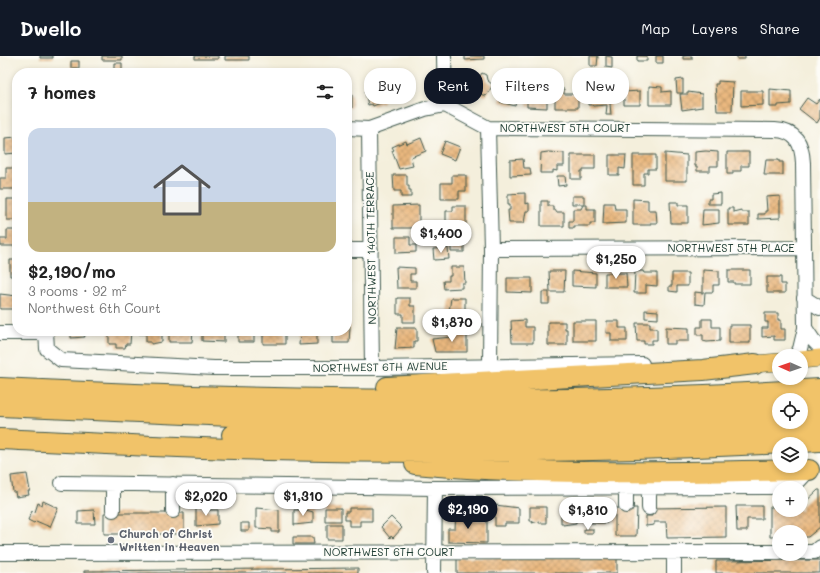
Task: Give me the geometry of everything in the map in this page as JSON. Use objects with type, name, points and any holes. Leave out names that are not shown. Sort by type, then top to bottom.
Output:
[{"type":"highway","points":[[223,397],[481,381],[703,370],[754,364]]},
{"type":"highway","points":[[0,388],[223,397],[499,400],[719,396],[820,390]]},
{"type":"highway","points":[[808,406],[820,405]]},
{"type":"highway","points":[[0,406],[255,417],[528,418],[772,407]]},
{"type":"highway","points":[[0,426],[187,434],[399,437],[694,430],[820,424]]},
{"type":"highway","points":[[0,439],[266,450],[430,453],[619,450],[820,441]]},
{"type":"highway","points":[[266,450],[477,470],[608,473],[814,470]]},
{"type":"main road","points":[[808,359],[820,358]]},
{"type":"main road","name":"NORTHWEST 6TH AVENUE","points":[[754,364],[772,363]]},
{"type":"street","points":[[352,128],[369,129],[425,109],[445,105],[444,56]]},
{"type":"street","name":"NORTHWEST 5TH COURT","points":[[445,105],[488,128],[775,130],[791,134],[800,142],[803,153],[804,248]]},
{"type":"street","points":[[488,128],[491,249],[490,365]]},
{"type":"street","name":"NORTHWEST 140TH TERRACE","points":[[369,129],[372,368]]},
{"type":"street","points":[[800,349],[805,328],[804,248]]},
{"type":"street","name":"NORTHWEST 5TH PLACE","points":[[491,249],[804,248]]},
{"type":"street","points":[[352,250],[371,250]]},
{"type":"street","points":[[804,298],[820,308]]},
{"type":"street","points":[[805,328],[820,347]]},
{"type":"street","name":"NORTHWEST 6TH AVENUE","points":[[0,333],[12,333]]},
{"type":"street","name":"NORTHWEST 6TH AVENUE","points":[[46,336],[47,349],[61,360],[214,368],[754,364]]},
{"type":"street","points":[[62,483],[435,488],[786,487],[797,483],[814,470]]},
{"type":"street","points":[[113,484],[113,510]]},
{"type":"street","points":[[173,484],[173,511]]},
{"type":"street","points":[[434,573],[435,488]]},
{"type":"street","points":[[626,488],[626,506]]},
{"type":"street","points":[[649,488],[649,508]]},
{"type":"street","points":[[808,552],[814,552],[820,547]]},
{"type":"street","points":[[674,552],[674,573]]},
{"type":"street","name":"NORTHWEST 6TH COURT","points":[[0,553],[772,552]]},
{"type":"building","points":[[40,56],[53,56],[53,58],[40,58]]},
{"type":"building","points":[[102,56],[122,56],[122,60],[102,60]]},
{"type":"building","points":[[195,56],[218,56],[218,59],[195,59]]},
{"type":"building","points":[[225,56],[249,56],[249,60],[225,60]]},
{"type":"building","points":[[465,56],[484,56],[484,59],[465,60]]},
{"type":"building","points":[[590,56],[598,56],[597,66],[590,66]]},
{"type":"building","points":[[606,56],[612,57],[612,68],[606,67]]},
{"type":"building","points":[[637,56],[647,56],[647,61],[637,61]]},
{"type":"building","points":[[656,56],[663,56],[663,63],[656,63]]},
{"type":"building","points":[[683,56],[692,56],[692,59],[683,59]]},
{"type":"building","points":[[737,56],[745,56],[745,59],[737,59]]},
{"type":"building","points":[[71,61],[79,61],[79,68],[71,68]]},
{"type":"building","points":[[114,63],[122,63],[122,68],[114,68]]},
{"type":"building","points":[[483,74],[486,75],[487,80],[491,83],[491,88],[486,96],[483,95]]},
{"type":"building","points":[[683,79],[683,93],[677,93],[676,80]]},
{"type":"building","points":[[718,81],[733,82],[732,111],[717,111],[715,84],[718,84]]},
{"type":"building","points":[[649,86],[662,87],[662,92],[671,91],[671,105],[649,105]]},
{"type":"building","points":[[770,89],[791,91],[791,104],[770,107]]},
{"type":"building","points":[[640,91],[640,105],[624,105],[629,104],[629,92]]},
{"type":"building","points":[[741,91],[763,91],[763,105],[741,106]]},
{"type":"building","points":[[688,92],[702,94],[702,107],[682,110],[680,94],[688,94]]},
{"type":"building","points":[[564,94],[572,94],[572,104],[578,104],[578,108],[555,108],[555,104],[564,104]]},
{"type":"building","points":[[807,98],[816,104],[820,99],[820,118],[817,123],[799,109]]},
{"type":"building","points":[[527,104],[547,104],[547,108],[527,107]]},
{"type":"building","points":[[610,104],[611,115],[606,115],[607,105],[588,105]]},
{"type":"building","points":[[12,137],[12,153],[5,154],[5,138]]},
{"type":"building","points":[[421,138],[426,151],[411,157],[413,166],[399,169],[392,151],[394,150],[392,147],[406,141],[407,144]]},
{"type":"building","points":[[445,141],[460,147],[455,160],[440,154]]},
{"type":"building","points":[[695,152],[718,152],[718,166],[710,166],[710,171],[697,171],[697,166],[695,166]]},
{"type":"building","points":[[727,152],[749,152],[749,166],[741,166],[741,171],[733,171],[733,174],[727,174]]},
{"type":"building","points":[[541,153],[564,153],[564,166],[557,166],[557,171],[553,170],[553,173],[540,173]]},
{"type":"building","points":[[665,153],[687,155],[687,181],[665,181]]},
{"type":"building","points":[[571,155],[595,155],[595,169],[583,169],[583,171],[581,171],[581,179],[571,179]]},
{"type":"building","points":[[609,155],[626,155],[625,169],[619,168],[619,175],[609,175]]},
{"type":"building","points":[[633,155],[656,155],[656,169],[648,169],[648,173],[644,173],[644,185],[633,185]]},
{"type":"building","points":[[523,159],[524,168],[530,168],[531,175],[510,176],[510,160]]},
{"type":"building","points":[[766,160],[779,160],[779,162],[783,162],[783,175],[764,175]]},
{"type":"building","points":[[6,168],[12,168],[12,189],[0,189],[0,178],[6,178]]},
{"type":"building","points":[[393,175],[407,175],[407,186],[409,186],[409,190],[411,190],[411,197],[401,197],[401,191],[394,191]]},
{"type":"building","points":[[452,175],[466,175],[466,191],[459,191],[459,199],[441,199],[441,183],[452,183]]},
{"type":"building","points":[[557,176],[565,176],[566,185],[558,186]]},
{"type":"building","points":[[525,193],[525,204],[529,203],[529,211],[526,211],[524,223],[509,223],[508,210],[510,210],[510,204],[508,204],[508,194]]},
{"type":"building","points":[[721,193],[721,204],[708,204],[708,199],[711,199],[711,194]]},
{"type":"building","points":[[572,196],[584,196],[584,204],[572,204]]},
{"type":"building","points":[[780,196],[780,218],[758,219],[758,214],[765,214],[765,211],[767,211],[766,197]]},
{"type":"building","points":[[7,199],[12,199],[12,220],[7,220]]},
{"type":"building","points":[[633,199],[648,200],[648,210],[656,210],[657,223],[650,223],[650,225],[633,225]]},
{"type":"building","points":[[541,201],[548,201],[548,206],[553,206],[553,210],[556,210],[556,212],[564,212],[564,226],[541,226]]},
{"type":"building","points":[[670,202],[678,202],[678,205],[688,205],[688,223],[671,223]]},
{"type":"building","points":[[604,203],[614,203],[615,209],[626,209],[626,223],[603,224]]},
{"type":"building","points":[[419,205],[419,228],[393,228],[393,206]]},
{"type":"building","points":[[583,205],[587,205],[587,209],[595,209],[595,223],[590,223],[590,226],[574,226],[574,228],[569,228],[569,221],[573,221],[573,209],[581,209]]},
{"type":"building","points":[[453,206],[466,206],[466,228],[446,228],[446,211],[453,211]]},
{"type":"building","points":[[728,208],[733,208],[733,212],[741,210],[741,212],[749,212],[749,225],[728,225]]},
{"type":"building","points":[[703,209],[719,209],[719,223],[702,225]]},
{"type":"building","points":[[7,230],[12,230],[12,246],[1,246],[0,239],[7,239]]},
{"type":"building","points":[[451,236],[464,236],[464,252],[451,252]]},
{"type":"building","points":[[396,237],[410,237],[410,245],[416,245],[416,252],[396,253]]},
{"type":"building","points":[[448,248],[449,259],[434,260],[433,249]]},
{"type":"building","points":[[10,260],[12,260],[12,276],[10,276]]},
{"type":"building","points":[[396,267],[415,268],[415,274],[410,274],[410,281],[416,281],[416,288],[397,288]]},
{"type":"building","points":[[451,267],[464,267],[465,283],[462,283],[462,288],[444,289],[443,281],[449,281],[449,276],[451,276]]},
{"type":"building","points":[[703,270],[719,271],[719,285],[713,285],[713,292],[705,292],[704,305],[695,304],[695,292],[703,293]]},
{"type":"building","points":[[728,270],[750,270],[750,284],[734,284],[734,282],[728,282]]},
{"type":"building","points":[[549,271],[565,271],[564,292],[550,292]]},
{"type":"building","points":[[572,271],[596,273],[596,287],[572,286]]},
{"type":"building","points":[[635,271],[657,273],[657,286],[646,285],[646,293],[634,293]]},
{"type":"building","points":[[605,273],[626,273],[627,287],[605,287]]},
{"type":"building","points":[[672,273],[688,273],[688,286],[677,286],[677,292],[669,291],[669,286],[672,286]]},
{"type":"building","points":[[767,277],[781,277],[781,284],[785,284],[785,293],[767,293]]},
{"type":"building","points":[[507,278],[532,278],[532,293],[507,292]]},
{"type":"building","points":[[542,292],[549,292],[549,304],[542,304]]},
{"type":"building","points":[[0,294],[12,295],[12,309],[0,309]]},
{"type":"building","points":[[397,298],[410,298],[410,306],[415,306],[415,322],[403,322],[403,314],[397,314]]},
{"type":"building","points":[[451,298],[465,298],[465,314],[451,314],[451,311],[449,312]]},
{"type":"building","points":[[645,310],[658,311],[658,319],[645,318]]},
{"type":"building","points":[[765,313],[778,313],[778,320],[781,320],[781,329],[785,329],[785,340],[774,340],[774,336],[762,337],[762,328],[768,328],[768,322],[765,322]]},
{"type":"building","points":[[702,319],[712,319],[712,327],[720,327],[720,341],[703,341],[703,335],[697,335],[697,327],[702,327]]},
{"type":"building","points":[[525,320],[525,327],[533,327],[533,343],[512,343],[511,321]]},
{"type":"building","points":[[573,321],[596,321],[596,341],[573,341]]},
{"type":"building","points":[[607,321],[619,321],[619,328],[627,328],[627,341],[611,341],[611,333],[606,333]]},
{"type":"building","points":[[548,322],[565,322],[565,329],[567,329],[567,345],[548,345]]},
{"type":"building","points":[[636,323],[650,323],[650,328],[657,328],[657,340],[652,340],[652,344],[644,344],[644,341],[637,341]]},
{"type":"building","points":[[729,325],[750,325],[750,343],[729,343]]},
{"type":"building","points":[[666,327],[689,328],[689,341],[675,341],[675,344],[666,344]]},
{"type":"building","points":[[397,328],[417,328],[417,341],[414,341],[414,348],[395,349]]},
{"type":"building","points":[[452,329],[465,329],[465,334],[467,334],[467,352],[435,352],[432,339],[452,337]]},
{"type":"building","points":[[71,336],[85,337],[71,338]]},
{"type":"building","points":[[109,336],[131,336],[130,344],[126,344],[125,348],[116,348],[116,344],[109,344]]},
{"type":"building","points":[[146,336],[162,336],[162,342],[151,344],[151,342],[146,342]]},
{"type":"building","points":[[169,336],[193,336],[192,342],[169,342]]},
{"type":"building","points":[[202,336],[224,336],[224,342],[202,341]]},
{"type":"building","points":[[238,336],[254,336],[254,342],[238,342]]},
{"type":"building","points":[[263,336],[285,336],[285,344],[263,344]]},
{"type":"building","points":[[300,336],[317,336],[317,344],[299,345]]},
{"type":"building","points":[[333,336],[349,336],[349,343],[333,343]]},
{"type":"building","points":[[27,474],[30,491],[28,491],[29,495],[16,497],[15,492],[13,492],[11,476]]},
{"type":"building","points":[[818,490],[820,490],[820,527],[808,537],[808,525],[772,525],[772,537],[770,537],[770,507],[772,507],[772,517],[808,517],[808,499]]},
{"type":"building","points":[[43,501],[58,508],[50,527],[36,521],[34,523],[28,520],[32,511],[35,512],[38,503],[42,505]]},
{"type":"building","points":[[495,505],[519,508],[519,523],[505,523],[505,526],[495,526]]},
{"type":"building","points":[[590,506],[599,506],[599,509],[607,509],[607,523],[591,523]]},
{"type":"building","points":[[736,506],[762,506],[762,519],[747,519],[747,531],[737,531]]},
{"type":"building","points":[[530,507],[546,507],[546,523],[539,523],[539,521],[532,523],[533,521],[530,521]]},
{"type":"building","points":[[726,507],[726,537],[667,538],[666,522],[654,522],[654,525],[646,526],[646,516],[652,516],[652,508]]},
{"type":"building","points":[[196,508],[203,508],[203,510],[218,510],[218,524],[196,526]]},
{"type":"building","points":[[256,508],[279,510],[279,532],[272,532],[272,529],[256,528]]},
{"type":"building","points":[[299,508],[313,512],[313,523],[294,525],[294,510],[299,510]]},
{"type":"building","points":[[325,508],[341,508],[341,521],[325,521]]},
{"type":"building","points":[[349,508],[372,508],[372,521],[360,521],[360,526],[349,526],[349,520],[345,520],[345,512],[349,512]]},
{"type":"building","points":[[615,508],[637,508],[636,536],[615,536]]},
{"type":"building","points":[[94,510],[95,524],[78,524],[78,511]]},
{"type":"building","points":[[561,510],[576,510],[576,523],[563,525],[563,523],[561,523]]},
{"type":"building","points":[[104,513],[184,513],[184,534],[104,534]]},
{"type":"building","points":[[456,513],[467,513],[467,520],[487,520],[487,543],[448,542],[448,529],[455,529]]},
{"type":"building","points":[[391,517],[402,528],[393,538],[391,536],[390,538],[381,527]]},
{"type":"building","points":[[241,523],[249,523],[249,531],[241,531]]},
{"type":"building","points":[[327,524],[342,524],[342,539],[327,539]]},
{"type":"building","points":[[584,529],[593,529],[593,533],[584,533]]},
{"type":"building","points":[[293,537],[313,537],[314,544],[293,544]]},
{"type":"building","points":[[617,557],[617,573],[457,573],[457,558]]},
{"type":"building","points":[[820,560],[820,573],[716,573],[716,561]]},
{"type":"building","points":[[358,568],[358,573],[84,573],[84,571]]},
{"type":"place","name":"Church of Christ Written in Heaven","points":[[111,540]]}]
